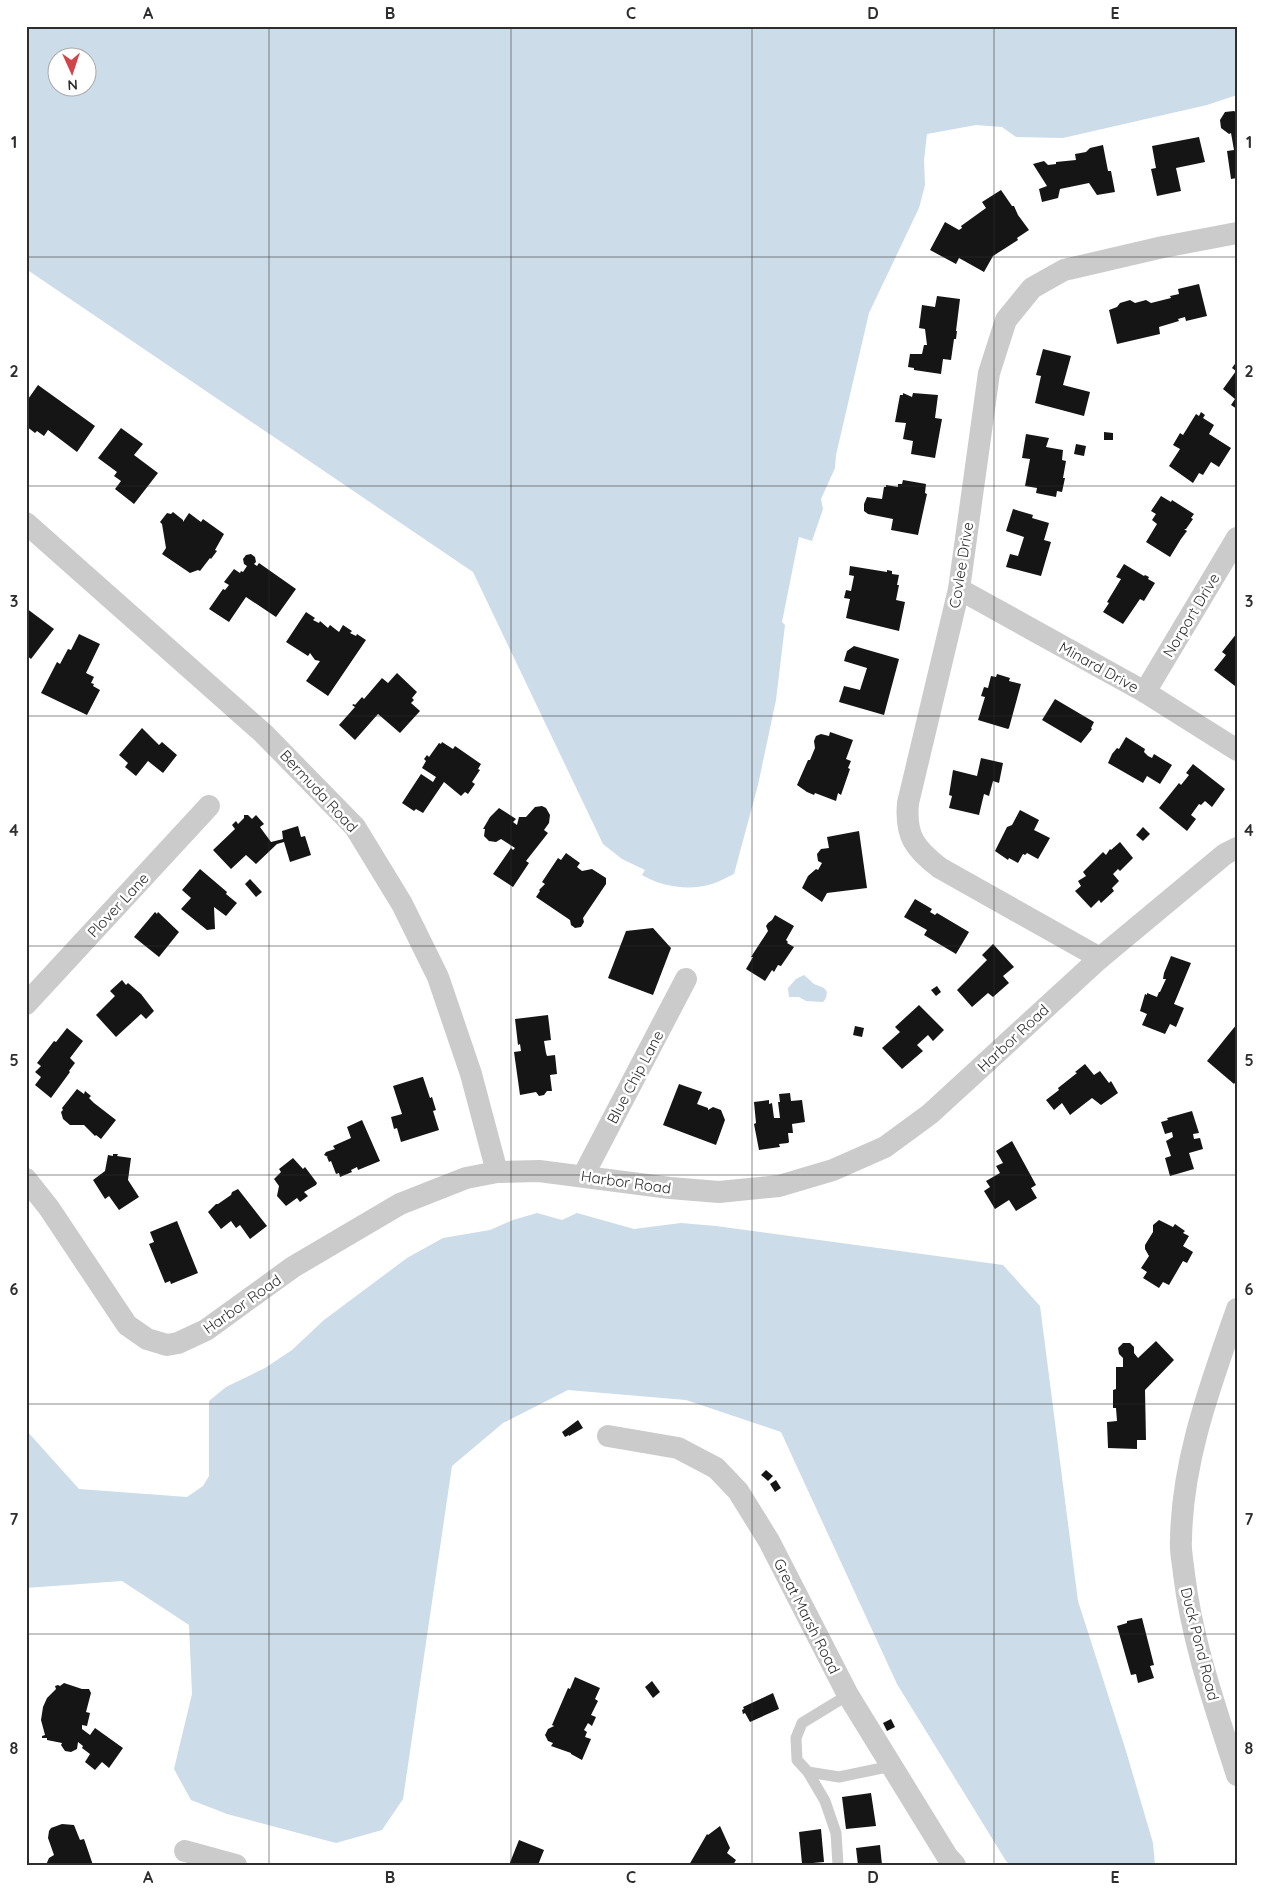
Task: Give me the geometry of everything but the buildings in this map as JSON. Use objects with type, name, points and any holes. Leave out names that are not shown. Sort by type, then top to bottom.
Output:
[{"type":"street","name":"Covlee Drive","points":[[1100,958],[940,868],[919,850],[908,830],[908,803],[959,589],[989,373],[1006,320],[1032,288],[1064,270],[1163,247],[1237,233]]},
{"type":"street","name":"Bermuda Road","points":[[26,523],[264,734],[355,827],[402,904],[438,976],[471,1074],[497,1172]]},
{"type":"street","name":"Norport Drive","points":[[1145,692],[1237,538]]},
{"type":"street","name":"Minard Drive","points":[[959,589],[1145,692],[1237,750]]},
{"type":"street","name":"Plover Lane","points":[[26,1004],[209,806]]},
{"type":"street","name":"Harbor Road","points":[[26,1179],[49,1208],[127,1325],[147,1339],[167,1345],[178,1343],[206,1330],[293,1268],[400,1204],[466,1178],[497,1172],[539,1171],[670,1188],[719,1192],[778,1186],[833,1170],[886,1147],[930,1114],[1100,958],[1225,854],[1237,848]]},
{"type":"street","name":"Blue Chip Lane","points":[[583,1176],[686,979]]},
{"type":"street","name":"Duck Pond Road","points":[[1237,1309],[1201,1414],[1188,1476],[1180,1541],[1187,1602],[1206,1677],[1237,1775]]},
{"type":"street","name":"Great Marsh Road","points":[[608,1436],[678,1448],[716,1468],[738,1491],[768,1542],[848,1695],[947,1856],[955,1865]]},
{"type":"street","points":[[185,1851],[236,1865]]},
{"type":"lane","points":[[838,1865],[836,1833],[825,1801],[808,1772],[797,1760],[796,1738],[802,1723],[848,1695]]},
{"type":"lane","points":[[808,1772],[839,1777],[892,1766]]},
{"type":"water","points":[[26,26],[1237,26],[1237,95],[1207,105],[1063,138],[1016,137],[1002,127],[976,125],[927,134],[924,160],[925,185],[919,208],[869,313],[836,455],[835,468],[821,499],[823,509],[812,541],[799,537],[782,622],[785,625],[776,700],[758,785],[734,874],[715,883],[703,886],[676,887],[667,885],[642,875],[645,870],[622,859],[603,844],[473,572],[26,269]]},
{"type":"water","points":[[804,975],[827,992],[823,1002],[789,997],[788,988],[796,979]]},
{"type":"water","points":[[537,1213],[562,1220],[577,1213],[634,1229],[681,1223],[716,1226],[1003,1265],[1040,1306],[1078,1601],[1153,1843],[1155,1865],[1010,1865],[1006,1861],[897,1684],[781,1432],[686,1400],[568,1390],[503,1423],[452,1466],[403,1799],[382,1830],[336,1843],[227,1814],[191,1800],[174,1769],[192,1694],[189,1625],[122,1581],[26,1588],[26,1430],[79,1489],[187,1497],[203,1486],[209,1476],[209,1401],[226,1387],[265,1368],[292,1350],[324,1320],[407,1258],[443,1238],[490,1230],[513,1220]]}]
